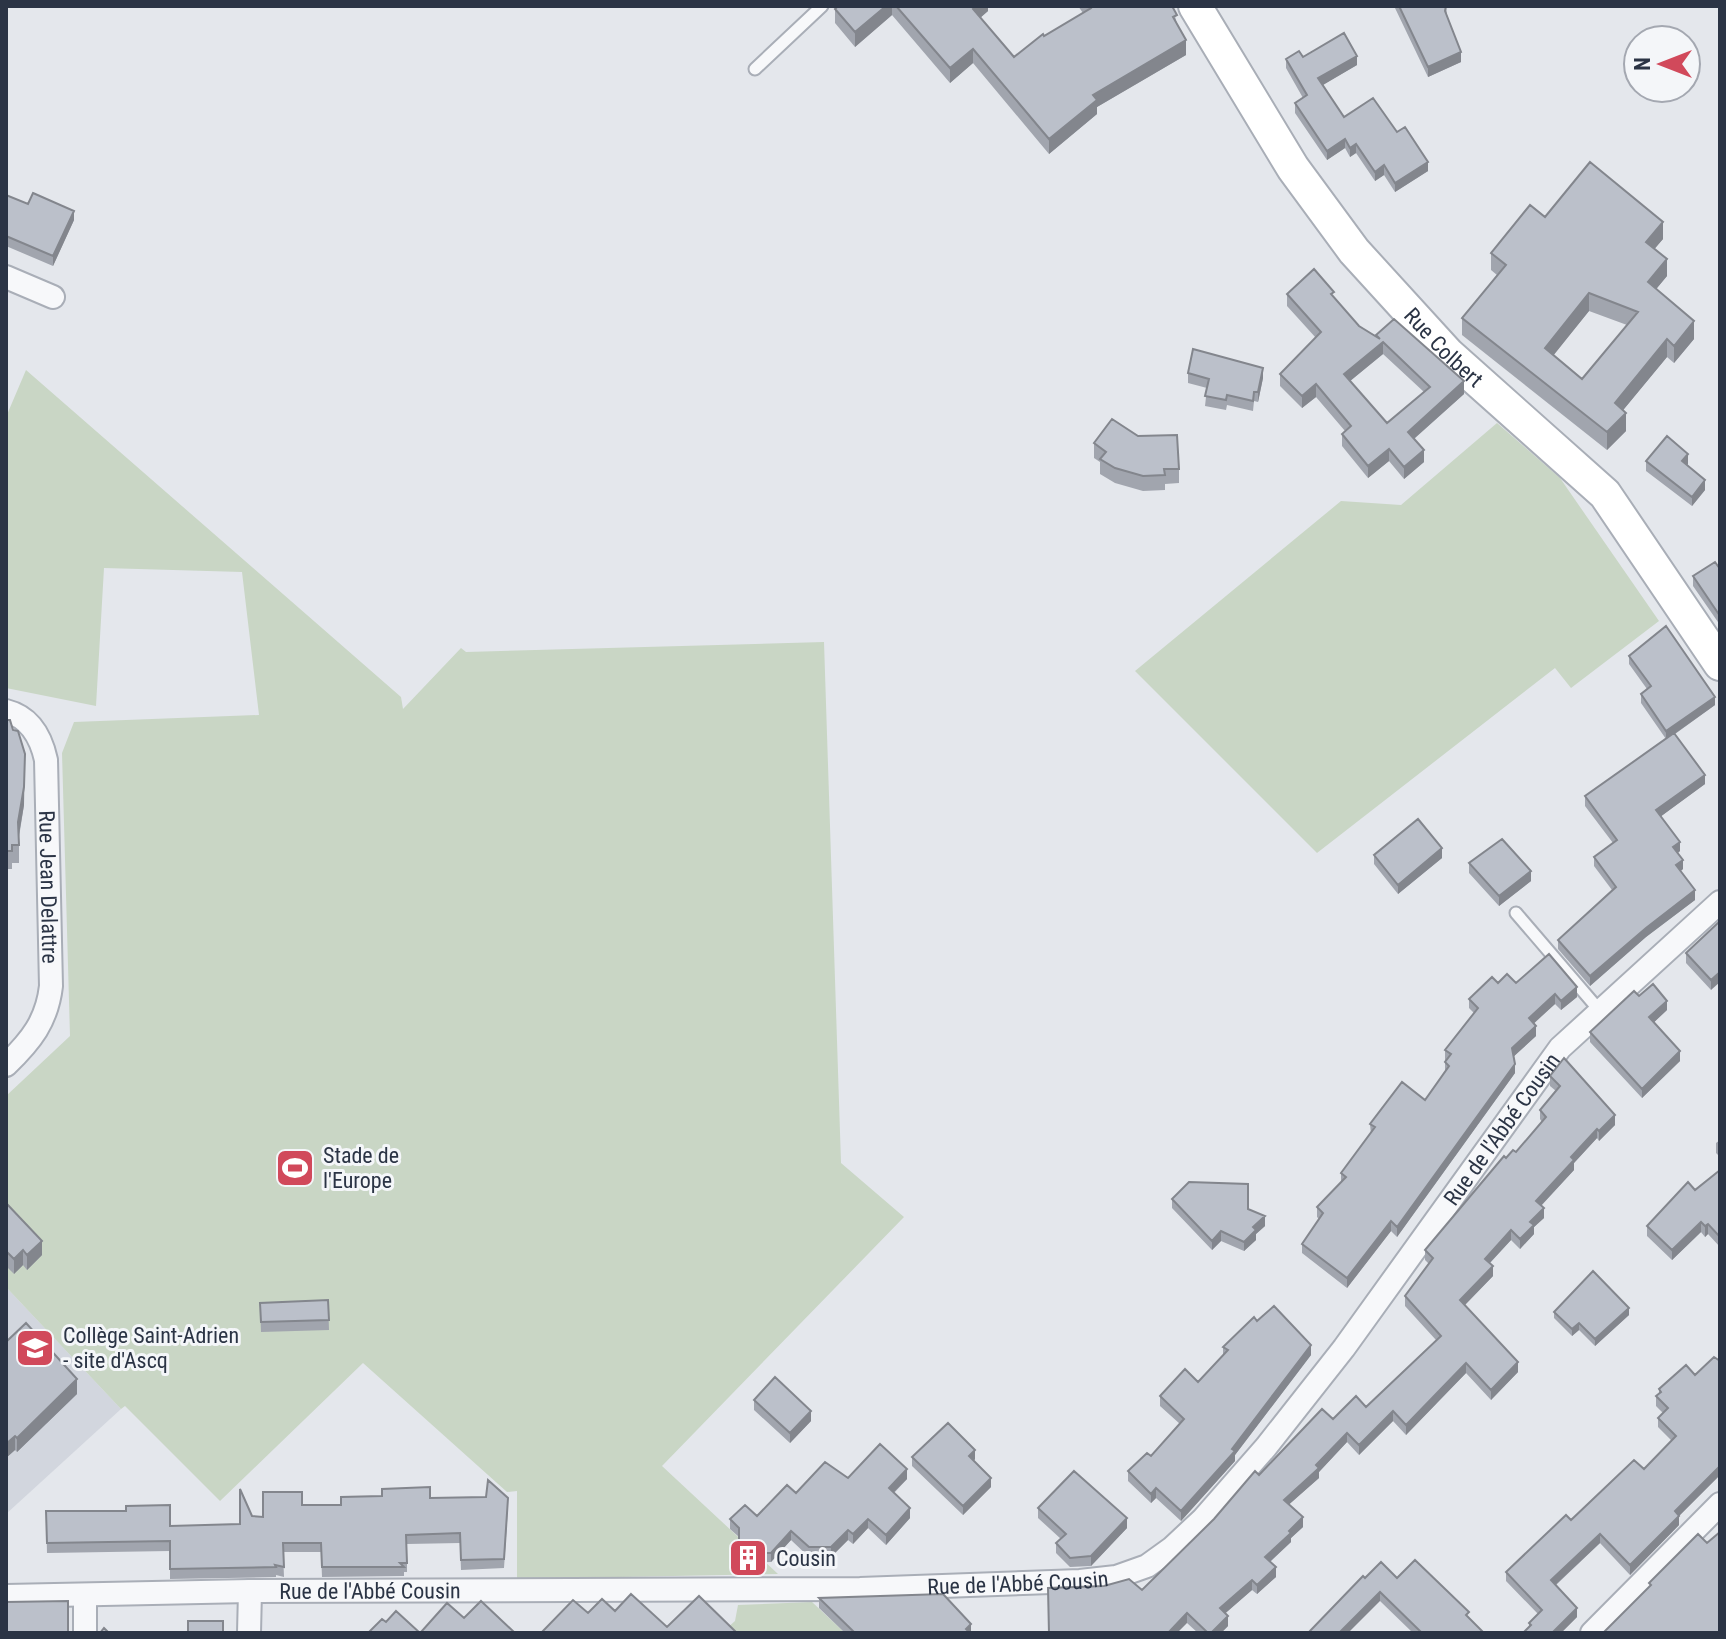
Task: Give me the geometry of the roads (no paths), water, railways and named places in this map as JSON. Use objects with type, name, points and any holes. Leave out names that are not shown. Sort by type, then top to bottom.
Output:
[{"type":"main road","name":"Rue Colbert","points":[[1195,6],[1293,168],[1354,251],[1448,354],[1605,494],[1720,664]]},
{"type":"street","points":[[6,277],[53,297]]},
{"type":"street","name":"Rue Jean Delattre","points":[[6,711],[25,720],[33,729],[43,746],[46,760],[51,986],[49,1004],[35,1036],[6,1065]]},
{"type":"street","name":"Rue de l'Abbé Cousin","points":[[6,1596],[250,1591],[860,1589],[1080,1581],[1116,1577],[1147,1566],[1187,1535],[1266,1447],[1344,1348],[1551,1059],[1720,902]]},
{"type":"street","points":[[1592,1633],[1719,1508]]},
{"type":"street","points":[[249,1633],[250,1591]]},
{"type":"street","points":[[85,1595],[85,1633]]},
{"type":"lane","points":[[755,69],[822,6]]},
{"type":"lane","points":[[1516,913],[1600,1011]]},
{"type":"place","name":"Stade de l'Europe","points":[[295,1168]]},
{"type":"place","name":"Collège Saint-Adrien - site d'Ascq","points":[[35,1348]]},
{"type":"place","name":"Cousin","points":[[748,1558]]}]
